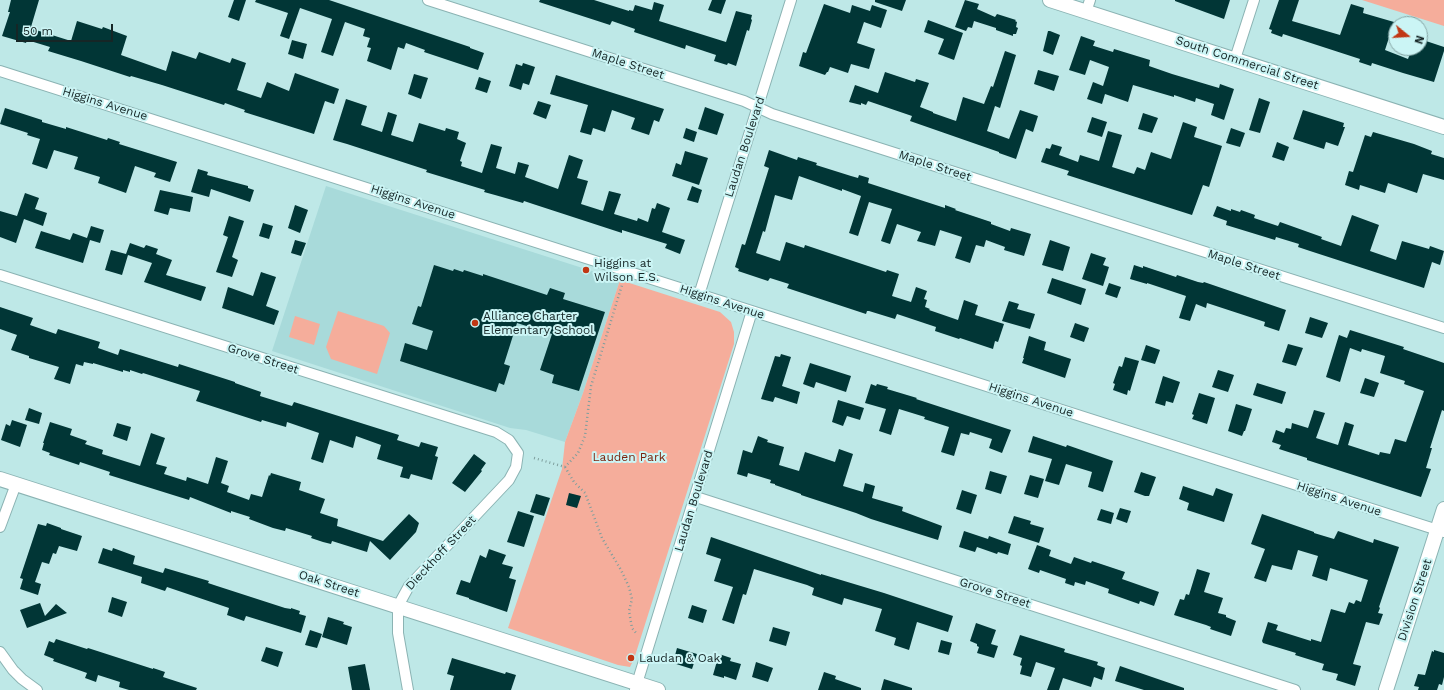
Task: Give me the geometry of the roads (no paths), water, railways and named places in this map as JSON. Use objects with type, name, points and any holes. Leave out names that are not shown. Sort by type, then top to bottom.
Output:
[{"type":"street","name":"Maple Street","points":[[428,0],[744,101],[772,114],[1444,328]]},
{"type":"street","name":"Laudan Boulevard","points":[[699,295],[791,0]]},
{"type":"street","name":"South Commercial Street","points":[[1050,0],[1088,6],[1235,59],[1444,127]]},
{"type":"street","points":[[1235,59],[1254,0]]},
{"type":"street","name":"Higgins Avenue","points":[[0,71],[330,175],[699,295],[1441,531]]},
{"type":"street","name":"Grove Street","points":[[0,275],[496,432],[509,440],[518,453]]},
{"type":"street","name":"Laudan Boulevard","points":[[636,686],[696,497],[752,311]]},
{"type":"street","name":"Dieckhoff Street","points":[[408,690],[398,633],[398,606],[409,586],[509,480],[516,468],[518,453]]},
{"type":"street","name":"Oak Street","points":[[0,479],[398,606],[636,686],[658,690]]},
{"type":"street","points":[[0,527],[16,484]]},
{"type":"street","name":"Grove Street","points":[[696,497],[1295,690]]},
{"type":"street","name":"Division Street","points":[[1386,690],[1441,531],[1444,509]]},
{"type":"street","points":[[0,652],[13,670],[37,690]]},
{"type":"place","name":"Higgins at Wilson E.S.","points":[[586,270]]},
{"type":"place","name":"Alliance Charter Elementary School","points":[[475,323]]},
{"type":"place","name":"Laudan & Oak","points":[[631,658]]},
{"type":"park label","name":"Lauden Park","points":[[629,457]]}]
